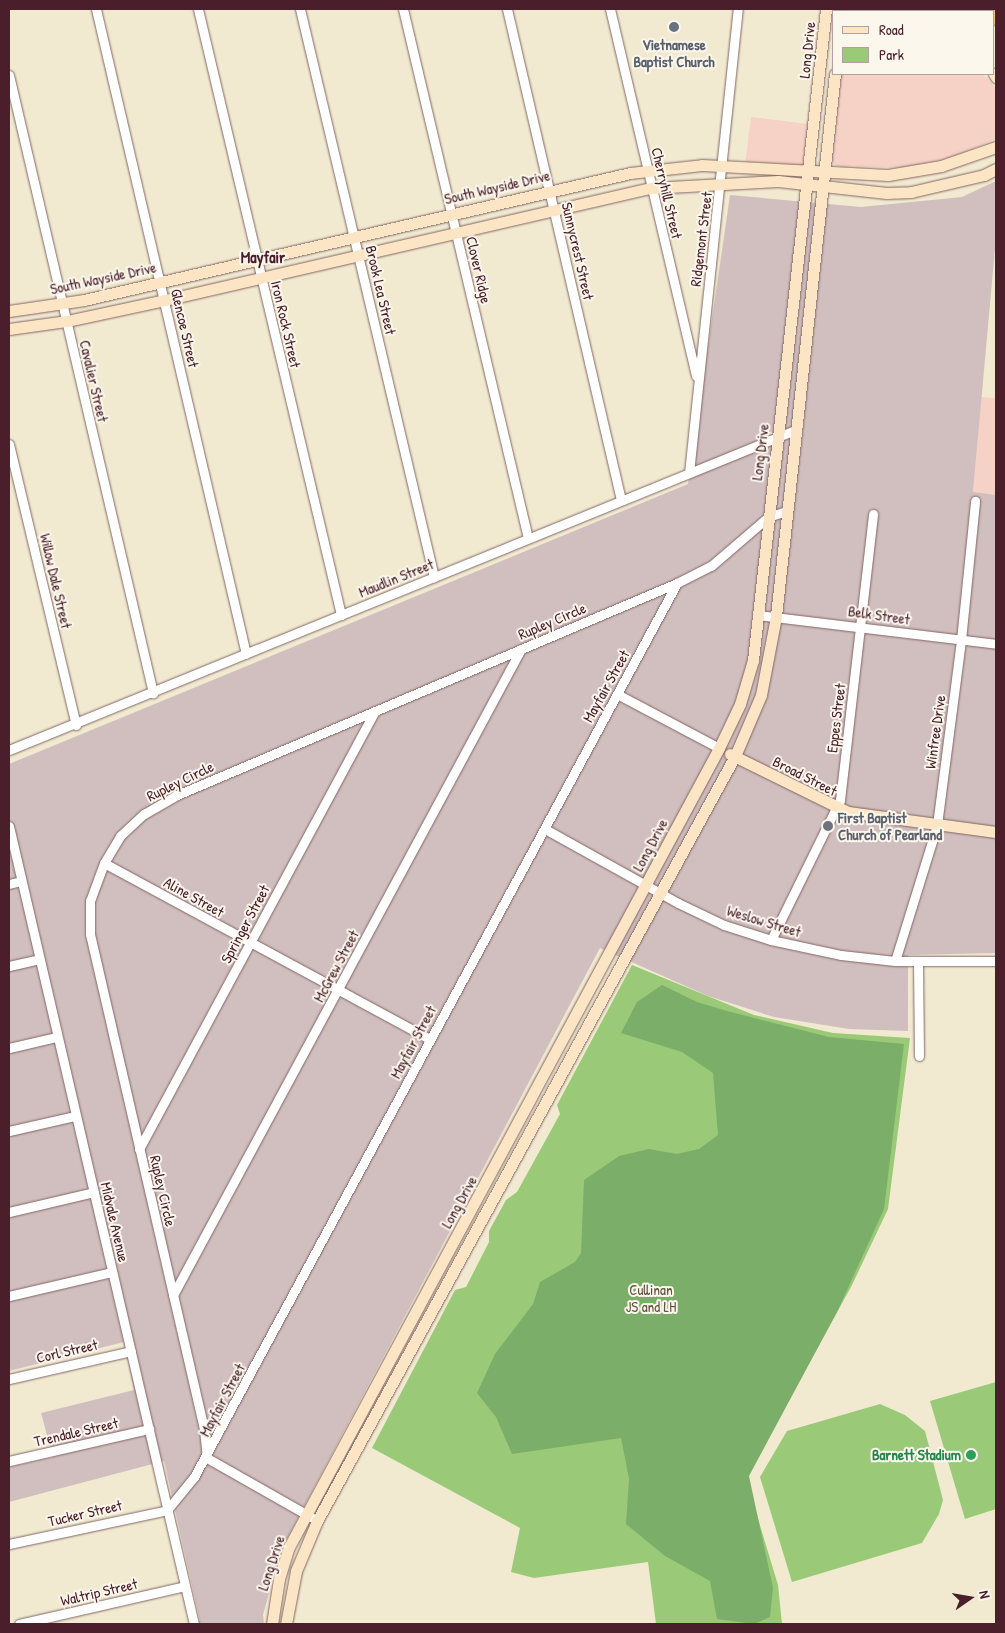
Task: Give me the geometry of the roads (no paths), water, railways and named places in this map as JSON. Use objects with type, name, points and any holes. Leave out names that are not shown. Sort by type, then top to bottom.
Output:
[{"type":"main road","name":"Long Drive","points":[[272,1624],[273,1610],[287,1555],[306,1514],[520,1122],[719,748],[740,704],[753,660],[826,9]]},
{"type":"main road","name":"Long Drive","points":[[286,1624],[296,1571],[317,1521],[445,1292],[579,1041],[735,756],[761,695],[776,616],[794,430],[835,75]]},
{"type":"main road","points":[[818,86],[833,87]]},
{"type":"main road","name":"South Wayside Drive","points":[[9,311],[62,304],[550,190],[648,171],[722,165],[888,175],[941,166],[996,147]]},
{"type":"main road","points":[[941,166],[941,187]]},
{"type":"main road","points":[[9,328],[66,321],[165,300],[554,208],[651,188],[722,182],[778,181],[886,193],[941,187],[996,168]]},
{"type":"main road","points":[[797,266],[814,269]]},
{"type":"main road","points":[[787,349],[804,352]]},
{"type":"main road","name":"Broad Street","points":[[719,748],[838,809],[936,825],[996,832]]},
{"type":"main road","points":[[685,811],[699,820]]},
{"type":"main road","points":[[608,955],[622,962]]},
{"type":"main road","points":[[566,1034],[579,1041]]},
{"type":"main road","points":[[520,1122],[532,1129]]},
{"type":"main road","points":[[477,1200],[490,1208]]},
{"type":"main road","points":[[431,1285],[445,1292]]},
{"type":"main road","points":[[390,1360],[403,1367]]},
{"type":"main road","points":[[350,1433],[360,1443]]},
{"type":"main road","points":[[273,1610],[288,1611]]},
{"type":"street","name":"Glencoe Street","points":[[96,9],[246,654]]},
{"type":"street","name":"Iron Rock Street","points":[[198,9],[341,615]]},
{"type":"street","name":"Brook Lea Street","points":[[300,9],[434,577]]},
{"type":"street","name":"Clover Ridge","points":[[403,9],[528,538]]},
{"type":"street","name":"Sunnycrest Street","points":[[506,9],[622,500]]},
{"type":"street","name":"Cherryhill Street","points":[[610,9],[698,384]]},
{"type":"street","name":"Ridgemont Street","points":[[689,472],[722,182],[722,165],[738,9]]},
{"type":"street","name":"Cavalier Street","points":[[9,75],[153,693]]},
{"type":"street","name":"Maudlin Street","points":[[9,750],[76,725],[794,430]]},
{"type":"street","name":"Willow Dale Street","points":[[9,444],[76,725]]},
{"type":"street","name":"Winfree Drive","points":[[895,961],[936,825],[961,640],[975,501]]},
{"type":"street","name":"Rupley Circle","points":[[207,1458],[204,1429],[90,934],[90,901],[104,863],[120,836],[144,814],[177,795],[678,583],[711,566],[768,517],[787,511]]},
{"type":"street","name":"Eppes Street","points":[[771,940],[838,809],[862,626],[873,514]]},
{"type":"street","name":"Mayfair Street","points":[[167,1510],[207,1458],[430,1040],[678,583]]},
{"type":"street","name":"Belk Street","points":[[758,614],[996,644]]},
{"type":"street","name":"McGrew Street","points":[[173,1295],[521,649]]},
{"type":"street","name":"Broad Street","points":[[617,694],[719,748]]},
{"type":"street","name":"Springer Street","points":[[139,1149],[374,712]]},
{"type":"street","name":"Midvale Avenue","points":[[9,826],[56,1037],[94,1192],[194,1624]]},
{"type":"street","name":"Weslow Street","points":[[545,828],[645,885],[724,925],[771,940],[841,955],[895,961],[996,961]]},
{"type":"street","name":"Aline Street","points":[[104,863],[430,1040]]},
{"type":"street","points":[[9,884],[21,882]]},
{"type":"street","points":[[9,966],[39,959]]},
{"type":"street","points":[[918,962],[919,1056]]},
{"type":"street","points":[[9,1048],[56,1037]]},
{"type":"street","points":[[9,1131],[75,1116]]},
{"type":"street","points":[[9,1212],[94,1192]]},
{"type":"street","points":[[9,1296],[112,1272]]},
{"type":"street","name":"Corl Street","points":[[9,1379],[131,1351]]},
{"type":"street","name":"Trendale Street","points":[[9,1461],[149,1429]]},
{"type":"street","points":[[207,1458],[317,1521]]},
{"type":"street","name":"Tucker Street","points":[[9,1544],[167,1510]]},
{"type":"street","name":"Waltrip Street","points":[[19,1624],[185,1586]]},
{"type":"place","name":"Vietnamese Baptist Church","points":[[674,27]]},
{"type":"place","name":"First Baptist Church of Pearland","points":[[828,826]]},
{"type":"place","name":"Barnett Stadium","points":[[971,1455]]},
{"type":"district","name":"Mayfair","points":[[263,257]]},
{"type":"park label","name":"Cullinan JS and LH","points":[[651,1298]]}]
